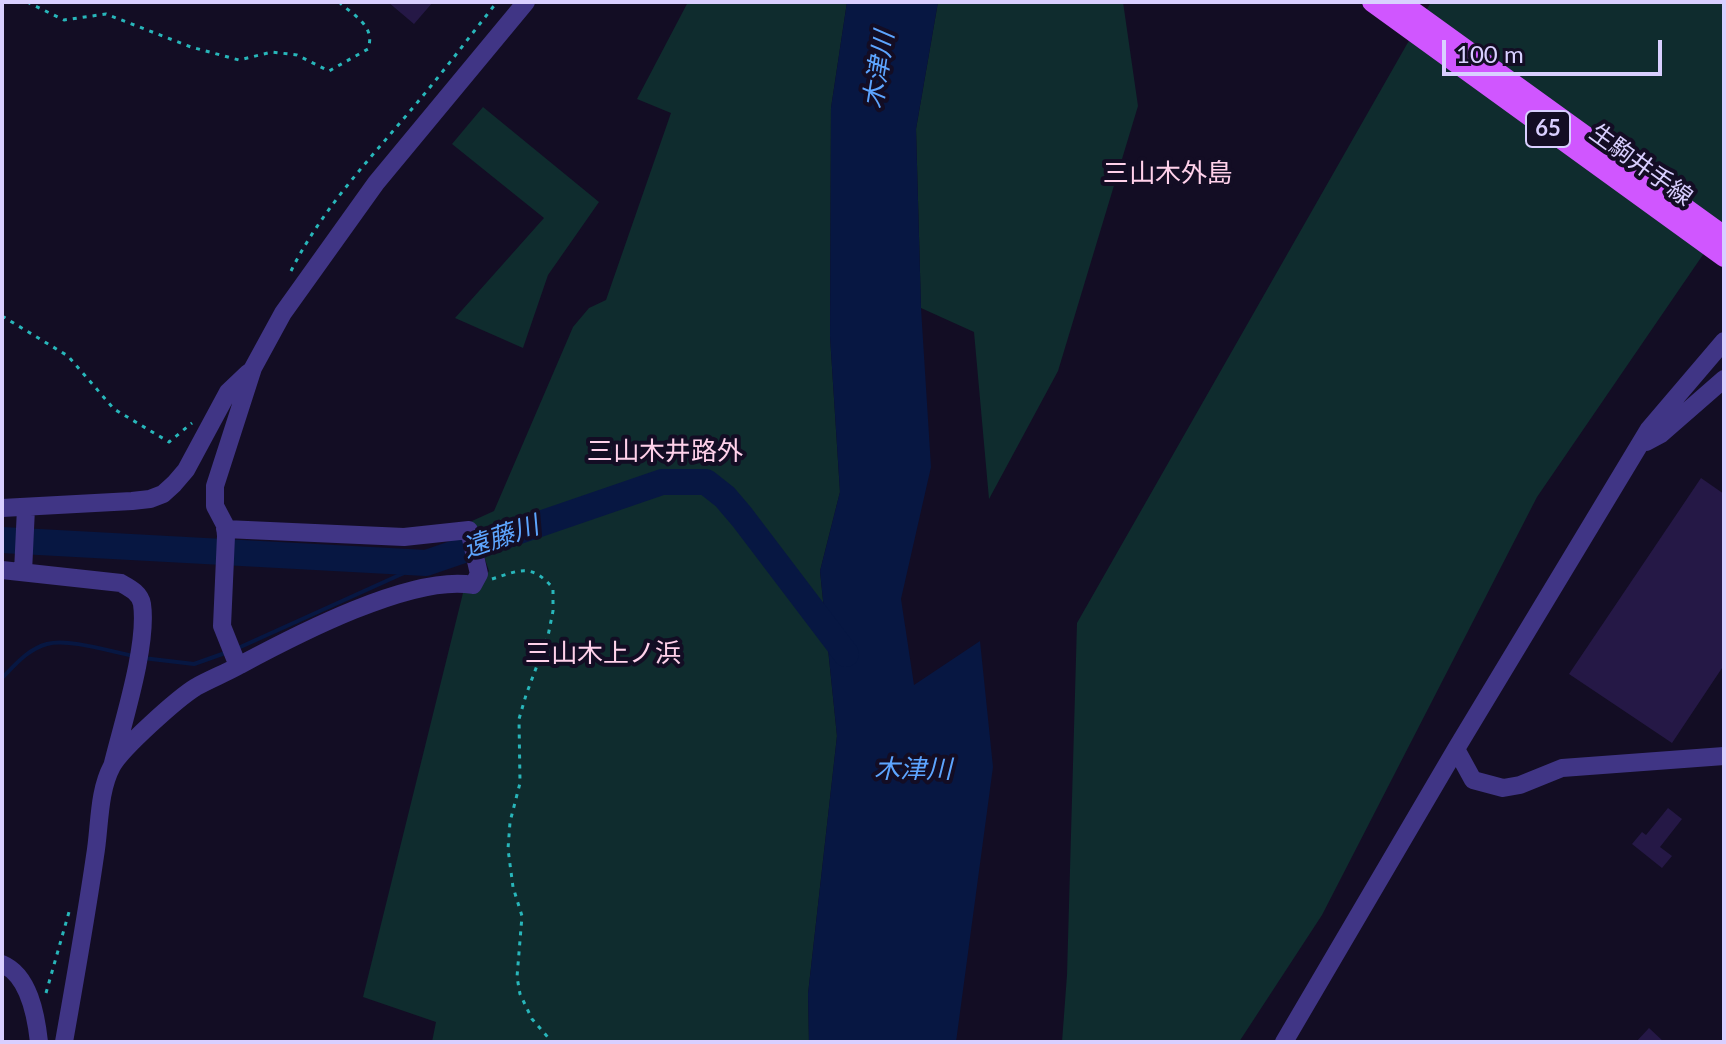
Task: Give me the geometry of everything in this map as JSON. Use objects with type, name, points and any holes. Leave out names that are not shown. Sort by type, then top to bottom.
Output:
[{"type":"main road","name":"生駒井手線","points":[[1372,2],[1724,257]]},
{"type":"main road","name":"生駒井手線","points":[[1400,2],[1724,236]]},
{"type":"street","points":[[238,666],[222,626],[225,529],[215,506],[215,486],[253,368],[283,313],[376,183],[526,2]]},
{"type":"street","points":[[1284,1042],[1649,429],[1724,341]]},
{"type":"street","points":[[2,508],[26,514],[150,499],[163,494],[186,470],[228,392],[253,368]]},
{"type":"street","points":[[1639,446],[1661,434],[1724,379]]},
{"type":"street","points":[[23,566],[26,514]]},
{"type":"street","points":[[112,765],[149,726],[195,688],[281,641],[363,607],[419,589],[461,583],[473,585],[479,574],[469,530],[404,537],[225,529]]},
{"type":"street","points":[[2,570],[23,566],[121,583],[135,591],[142,602],[139,652],[100,809],[96,852],[64,1042]]},
{"type":"street","points":[[1456,749],[1473,780],[1503,788],[1520,785],[1562,768],[1724,756]]},
{"type":"street","points":[[2,964],[20,976],[37,1024],[39,1042]]},
{"type":"path","points":[[27,2],[64,20],[106,14],[191,47],[239,60],[272,52],[297,55],[329,71],[368,49],[371,39],[369,29],[339,2]]},
{"type":"path","points":[[2,316],[68,356],[114,409],[169,442],[198,418]]},
{"type":"path","points":[[473,585],[524,569],[543,577],[553,588],[548,636],[519,719],[520,783],[510,822],[508,849],[513,887],[522,916],[517,977],[520,994],[532,1019],[552,1042]]},
{"type":"green space","points":[[688,2],[847,2],[831,108],[830,336],[840,492],[820,571],[837,736],[808,994],[809,1042],[432,1042],[436,1022],[363,997],[463,593],[475,593],[489,571],[472,521],[494,511],[573,327],[589,308],[606,300],[671,113],[637,99]]},
{"type":"green space","points":[[938,2],[1123,2],[1138,106],[1058,371],[989,499],[974,332],[921,308],[916,129]]},
{"type":"green space","points":[[1431,2],[1724,2],[1724,224],[1537,497],[1322,915],[1239,1042],[1062,1042],[1067,975],[1077,623]]},
{"type":"green space","points":[[483,107],[599,202],[548,275],[523,348],[455,318],[544,218],[452,144]]},
{"type":"water","name":"木津川","points":[[847,2],[938,2],[916,129],[921,308],[931,467],[901,599],[914,685],[980,641],[993,767],[956,1042],[809,1042],[808,994],[837,736],[820,571],[840,492],[830,336],[831,108]]},
{"type":"building","points":[[388,2],[433,2],[414,24]]},
{"type":"building","points":[[1701,478],[1724,494],[1724,665],[1672,743],[1569,674]]},
{"type":"building","points":[[1668,808],[1682,819],[1660,847],[1672,856],[1662,868],[1632,844],[1642,832],[1646,835]]},
{"type":"building","points":[[1649,1028],[1664,1042],[1636,1042]]},
{"type":"waterway","name":"遠藤川","points":[[2,540],[426,563],[662,482],[706,482],[725,497],[742,517],[846,654]]},
{"type":"waterway","points":[[236,649],[426,563]]},
{"type":"waterway","points":[[2,678],[28,654],[47,644],[78,644],[134,656]]},
{"type":"waterway","points":[[143,658],[194,664],[228,652]]},
{"type":"district","name":"三山木外島","points":[[1168,174]]},
{"type":"district","name":"三山木井路外","points":[[665,452]]},
{"type":"district","name":"三山木上ノ浜","points":[[603,654]]}]
